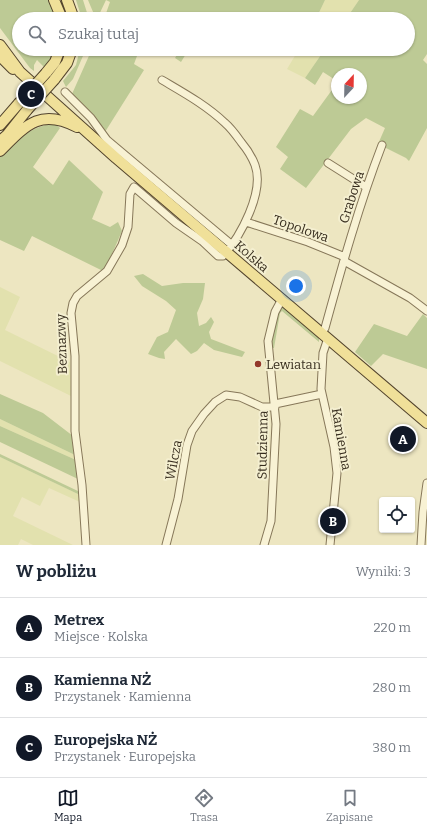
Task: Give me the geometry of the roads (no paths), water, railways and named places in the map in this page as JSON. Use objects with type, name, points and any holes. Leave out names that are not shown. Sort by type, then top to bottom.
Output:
[{"type":"main road","points":[[54,0],[59,12]]},
{"type":"main road","points":[[67,0],[71,12]]},
{"type":"main road","points":[[0,45],[20,72]]},
{"type":"main road","points":[[0,56],[10,67],[20,72]]},
{"type":"main road","points":[[50,76],[57,56]]},
{"type":"main road","points":[[0,125],[23,106],[50,76],[66,63],[69,56]]},
{"type":"main road","name":"Kolska","points":[[20,72],[146,184],[229,248],[282,299],[427,423]]},
{"type":"main road","points":[[0,141],[7,135],[23,106]]},
{"type":"main road","points":[[0,151],[26,127],[35,122],[48,119],[67,122],[91,135]]},
{"type":"street","points":[[65,92],[92,118],[107,140],[229,248],[246,222],[252,206],[257,182],[255,165],[245,148],[226,124],[198,102],[162,80]]},
{"type":"street","name":"Grabowa","points":[[344,259],[366,187],[382,145]]},
{"type":"street","points":[[328,163],[366,187]]},
{"type":"street","name":"Beznazwy","points":[[86,545],[82,485],[76,431],[75,356],[71,320],[73,304],[80,294],[107,271],[117,256],[126,234],[129,220],[130,194],[134,187],[176,223],[202,241],[218,256],[223,256],[229,248]]},
{"type":"street","name":"Topolowa","points":[[246,222],[308,242],[344,259],[410,298],[427,311]]},
{"type":"street","points":[[325,335],[325,328],[344,259]]},
{"type":"street","name":"Studzienna","points":[[264,545],[270,521],[276,424],[268,346],[272,320],[282,299]]},
{"type":"street","name":"Kamienna","points":[[325,335],[322,353],[322,394],[337,468],[330,545]]},
{"type":"street","name":"Wilcza","points":[[166,545],[178,499],[187,445],[192,431],[215,402],[226,395],[240,397],[262,407],[322,394]]},
{"type":"street","points":[[421,545],[427,483]]},
{"type":"place","name":"Europejska NŻ","points":[[31,94]]},
{"type":"place","name":"Lewiatan","points":[[258,364]]},
{"type":"place","name":"Metrex","points":[[403,439]]},
{"type":"place","name":"Kamienna NŻ","points":[[333,521]]}]
